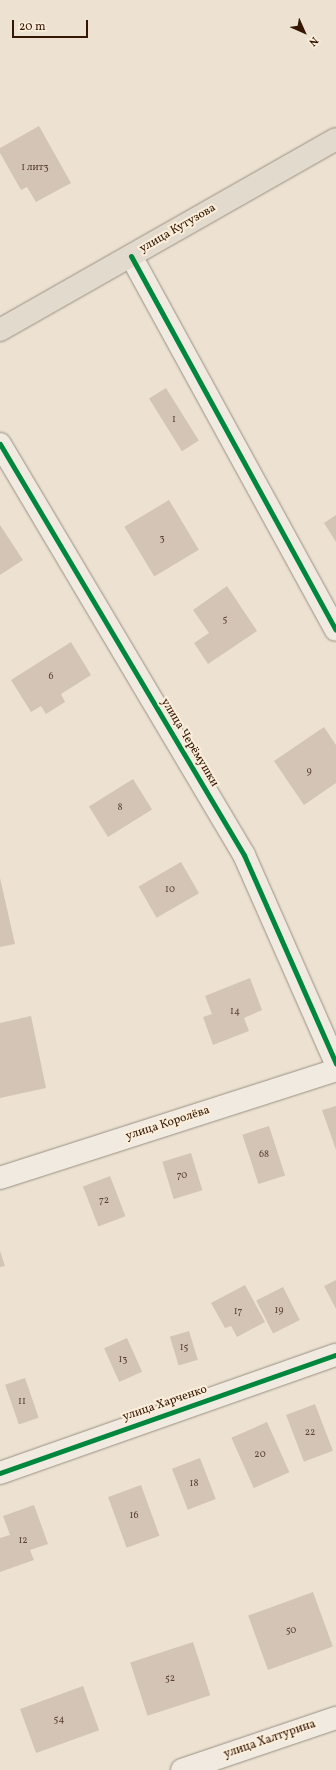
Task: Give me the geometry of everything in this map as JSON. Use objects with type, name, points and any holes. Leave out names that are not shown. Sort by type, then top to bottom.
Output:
[{"type":"main road","name":"улица Кутузова","points":[[0,330],[336,139]]},
{"type":"street","points":[[131,256],[336,630]]},
{"type":"street","name":"улица Черёмушки","points":[[0,444],[244,855],[336,1064]]},
{"type":"street","name":"улица Королёва","points":[[0,1178],[336,1070]]},
{"type":"street","name":"улица Харченко","points":[[0,1473],[336,1355]]},
{"type":"street","name":"улица Халтурина","points":[[182,1770],[336,1718]]},
{"type":"building","points":[[39,126],[71,183],[36,202],[27,187],[21,190],[0,153],[0,148]]},
{"type":"building","points":[[166,388],[199,441],[182,451],[149,399]]},
{"type":"building","points":[[169,500],[199,550],[154,576],[124,527]]},
{"type":"building","points":[[336,515],[336,542],[324,523]]},
{"type":"building","points":[[0,525],[23,560],[0,575]]},
{"type":"building","points":[[227,586],[257,631],[208,664],[194,643],[209,633],[193,610]]},
{"type":"building","points":[[71,642],[91,675],[61,694],[65,702],[46,714],[41,706],[31,712],[11,680]]},
{"type":"building","points":[[324,727],[336,745],[336,783],[304,805],[274,761]]},
{"type":"building","points":[[133,779],[152,810],[108,837],[89,807]]},
{"type":"building","points":[[181,862],[199,893],[157,918],[139,886]]},
{"type":"building","points":[[0,878],[15,944],[0,947]]},
{"type":"building","points":[[250,978],[262,1010],[244,1018],[249,1031],[213,1045],[203,1017],[212,1014],[205,996]]},
{"type":"building","points":[[31,1016],[46,1088],[0,1098],[0,1023]]},
{"type":"building","points":[[336,1106],[336,1150],[322,1110]]},
{"type":"building","points":[[269,1126],[285,1175],[258,1184],[242,1135]]},
{"type":"building","points":[[191,1153],[202,1190],[174,1199],[162,1162]]},
{"type":"building","points":[[110,1176],[125,1216],[98,1227],[83,1186]]},
{"type":"building","points":[[0,1251],[5,1266],[0,1267]]},
{"type":"building","points":[[336,1280],[336,1309],[324,1286]]},
{"type":"building","points":[[245,1285],[265,1322],[237,1337],[231,1326],[225,1328],[211,1303]]},
{"type":"building","points":[[283,1287],[300,1320],[273,1334],[256,1301]]},
{"type":"building","points":[[189,1331],[198,1360],[179,1366],[170,1337]]},
{"type":"building","points":[[127,1338],[142,1372],[119,1382],[104,1348]]},
{"type":"building","points":[[25,1378],[39,1418],[19,1425],[5,1385]]},
{"type":"building","points":[[315,1404],[333,1451],[304,1462],[286,1415]]},
{"type":"building","points":[[267,1422],[289,1472],[254,1488],[231,1438]]},
{"type":"building","points":[[200,1458],[216,1499],[188,1510],[172,1469]]},
{"type":"building","points":[[141,1485],[159,1536],[127,1548],[108,1497]]},
{"type":"building","points":[[34,1505],[48,1544],[30,1550],[34,1560],[0,1572],[0,1538],[10,1535],[3,1516]]},
{"type":"building","points":[[313,1592],[333,1647],[268,1670],[248,1616]]},
{"type":"building","points":[[193,1642],[210,1695],[148,1716],[130,1662]]},
{"type":"building","points":[[83,1686],[99,1730],[36,1753],[20,1709]]},
{"type":"cycle path","points":[[131,256],[336,630]]},
{"type":"cycle path","points":[[0,444],[244,855],[336,1064]]},
{"type":"cycle path","points":[[0,1473],[336,1355]]}]
